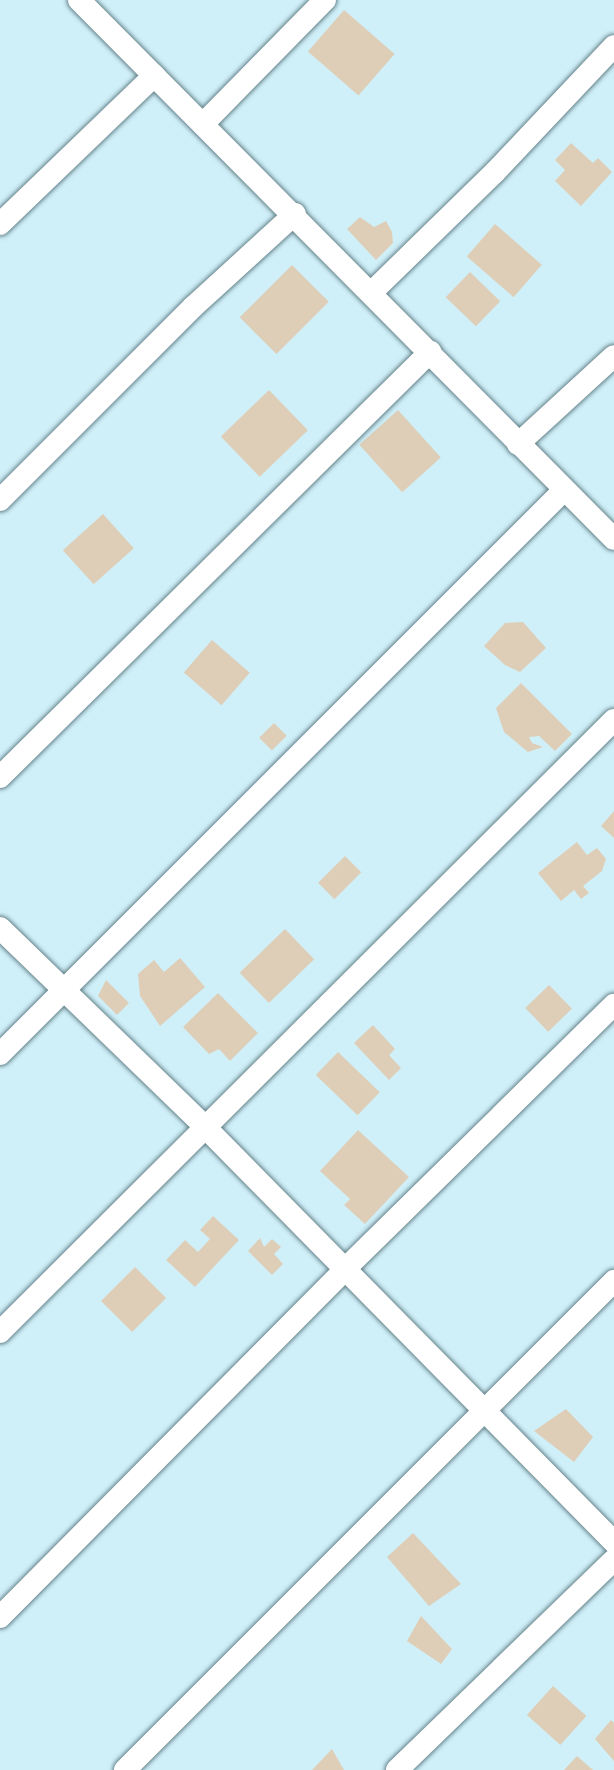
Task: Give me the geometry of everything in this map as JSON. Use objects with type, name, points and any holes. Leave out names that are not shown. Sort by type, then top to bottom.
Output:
[{"type":"street","points":[[80,0],[295,214],[518,444],[614,539]]},
{"type":"street","points":[[203,124],[325,0]]},
{"type":"street","points":[[372,292],[495,172],[614,46]]},
{"type":"street","points":[[0,224],[154,76]]},
{"type":"street","points":[[0,500],[193,307],[295,214]]},
{"type":"street","points":[[0,777],[430,352]]},
{"type":"street","points":[[518,444],[614,356]]},
{"type":"street","points":[[0,1054],[62,988],[564,490]]},
{"type":"street","points":[[0,1332],[204,1126],[324,1013],[614,720]]},
{"type":"street","points":[[0,928],[204,1126],[614,1542]]},
{"type":"street","points":[[0,1617],[345,1269],[614,1005]]},
{"type":"street","points":[[124,1770],[614,1281]]},
{"type":"street","points":[[398,1770],[614,1560]]},
{"type":"building","points":[[344,10],[395,54],[358,95],[308,52]]},
{"type":"building","points":[[571,143],[593,163],[598,158],[612,172],[581,206],[555,181],[565,170],[555,160]]},
{"type":"building","points":[[360,217],[374,227],[386,221],[392,232],[393,243],[376,260],[347,229]]},
{"type":"building","points":[[495,224],[542,265],[514,297],[467,256]]},
{"type":"building","points":[[292,265],[329,302],[276,354],[240,317]]},
{"type":"building","points":[[470,272],[500,301],[476,326],[446,297]]},
{"type":"building","points":[[269,390],[308,430],[260,477],[221,437]]},
{"type":"building","points":[[398,410],[441,458],[402,492],[359,445]]},
{"type":"building","points":[[103,514],[134,548],[94,584],[63,550]]},
{"type":"building","points":[[523,622],[546,648],[520,672],[505,665],[484,646],[505,623]]},
{"type":"building","points":[[212,640],[250,673],[222,705],[184,672]]},
{"type":"building","points":[[521,683],[572,734],[555,751],[539,736],[529,737],[532,743],[543,747],[528,752],[504,732],[496,708]]},
{"type":"building","points":[[274,723],[287,736],[272,751],[259,738]]},
{"type":"building","points":[[614,811],[614,838],[601,826]]},
{"type":"building","points":[[577,842],[587,855],[597,848],[606,859],[602,871],[583,886],[589,893],[581,899],[574,890],[561,901],[538,873]]},
{"type":"building","points":[[345,856],[361,872],[334,899],[318,883]]},
{"type":"building","points":[[285,929],[314,959],[269,1003],[240,973]]},
{"type":"building","points":[[180,958],[205,987],[160,1026],[140,996],[138,974],[154,960],[164,972]]},
{"type":"building","points":[[106,980],[129,1003],[117,1015],[98,996]]},
{"type":"building","points":[[549,985],[572,1009],[548,1032],[525,1008]]},
{"type":"building","points":[[218,993],[258,1033],[230,1061],[219,1049],[209,1054],[183,1027]]},
{"type":"building","points":[[373,1025],[395,1049],[389,1055],[401,1068],[389,1080],[354,1043]]},
{"type":"building","points":[[338,1052],[380,1092],[357,1115],[316,1075]]},
{"type":"building","points":[[358,1130],[409,1177],[365,1224],[344,1205],[350,1199],[320,1171]]},
{"type":"building","points":[[213,1216],[239,1240],[195,1287],[166,1260],[185,1240],[198,1252],[210,1239],[200,1230]]},
{"type":"building","points":[[260,1238],[264,1247],[272,1239],[281,1247],[274,1254],[283,1264],[272,1275],[248,1251]]},
{"type":"building","points":[[135,1267],[166,1298],[132,1332],[101,1301]]},
{"type":"building","points":[[566,1409],[593,1437],[574,1462],[534,1431]]},
{"type":"building","points":[[413,1533],[461,1584],[429,1606],[387,1557]]},
{"type":"building","points":[[421,1616],[452,1649],[441,1664],[407,1641]]},
{"type":"building","points":[[553,1686],[586,1716],[560,1745],[527,1715]]},
{"type":"building","points":[[611,1720],[614,1723],[614,1761],[595,1739]]},
{"type":"building","points":[[332,1749],[344,1770],[312,1770]]},
{"type":"building","points":[[577,1756],[593,1770],[564,1770]]}]
